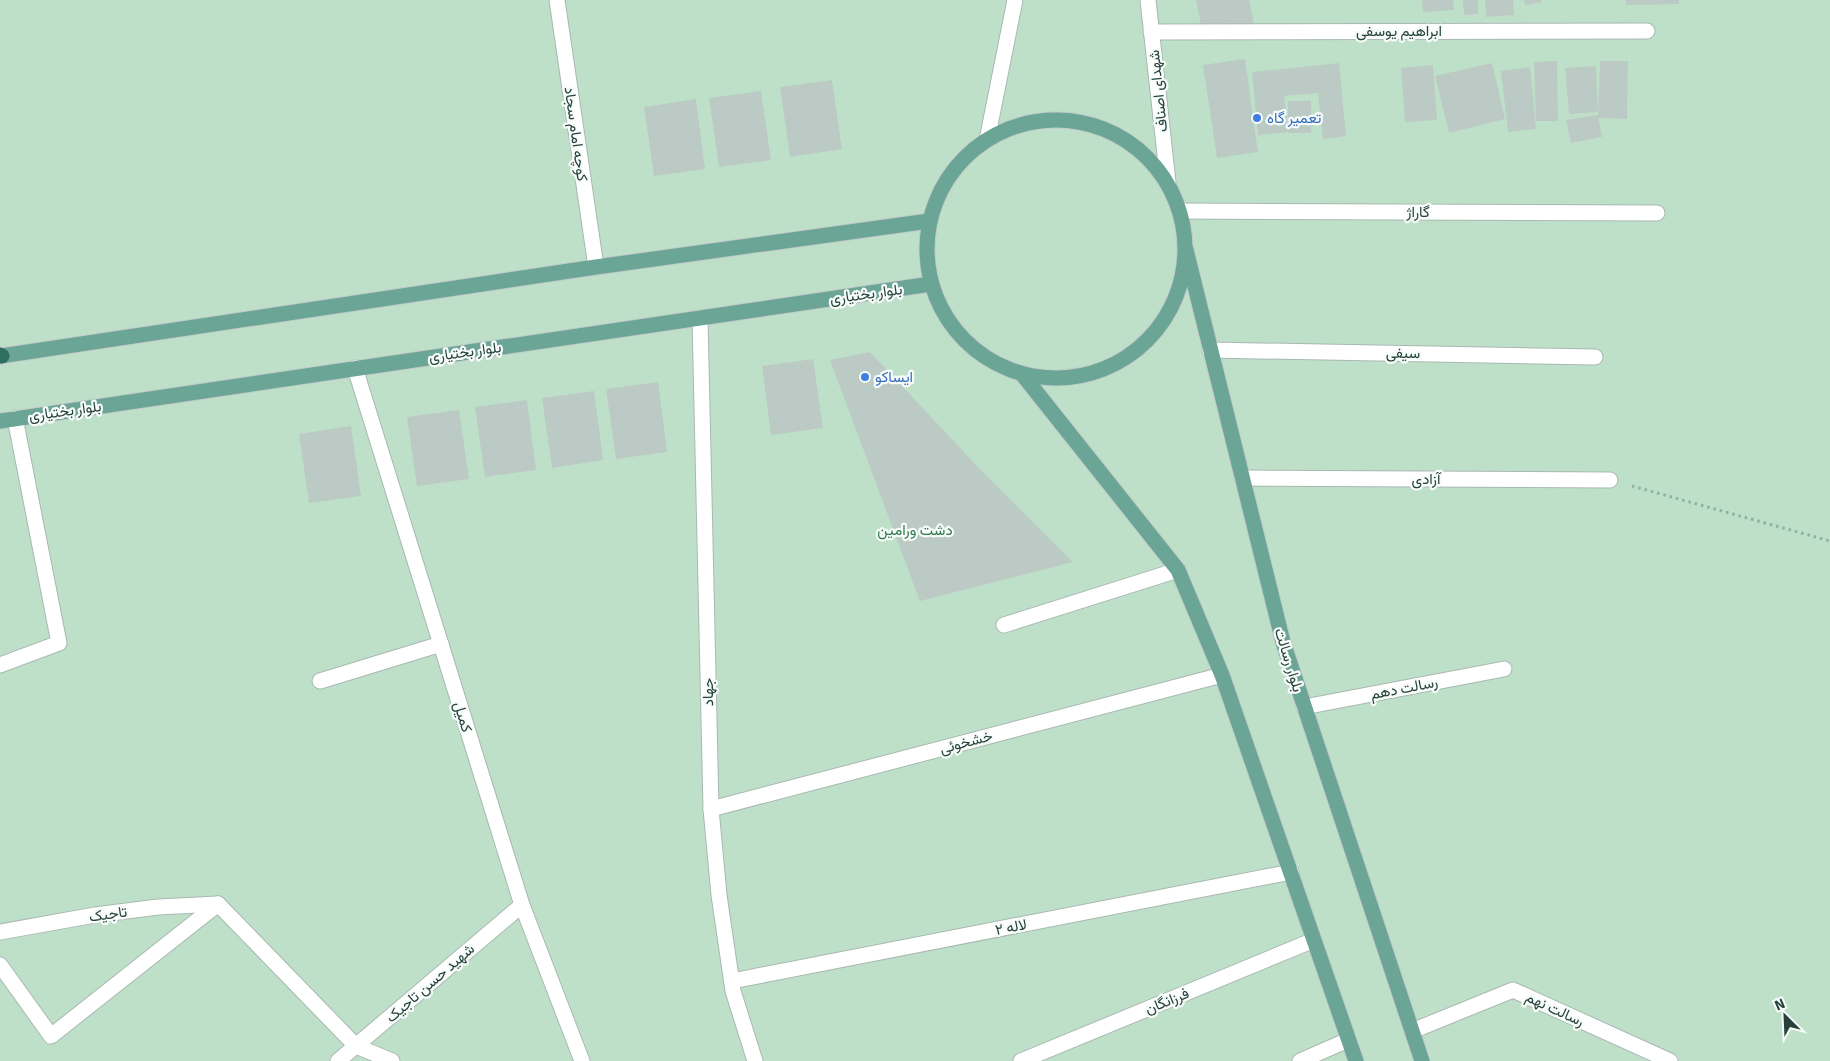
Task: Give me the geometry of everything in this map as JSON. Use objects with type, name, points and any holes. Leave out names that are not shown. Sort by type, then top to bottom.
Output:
[{"type":"main road","points":[[1066,120],[1106,129],[1142,151],[1168,182],[1180,211],[1186,250],[1181,284],[1164,320],[1137,350],[1102,370],[1062,378],[1022,374],[991,361],[965,341],[944,315],[931,284],[926,253],[929,221],[940,192],[959,162],[987,140],[1025,123],[1033,122],[1066,120]]},
{"type":"main road","points":[[1,356],[596,267],[929,221]]},
{"type":"main road","name":"بلوار رسالت","points":[[1186,250],[1283,642],[1422,1061]]},
{"type":"main road","name":"بلوار بختیاری","points":[[7,419],[931,284]]},
{"type":"main road","points":[[1022,374],[1178,570],[1222,675],[1356,1061]]},
{"type":"street","name":"کوچه امام سجاد","points":[[557,0],[596,267]]},
{"type":"street","points":[[987,140],[1015,0]]},
{"type":"street","name":"شهدای اصناف","points":[[1148,0],[1168,182]]},
{"type":"street","name":"ابراهیم یوسفی","points":[[1151,32],[1648,31]]},
{"type":"street","name":"گاراژ","points":[[1180,211],[1657,213]]},
{"type":"street","name":"جهاد","points":[[700,318],[710,809],[719,895],[733,991],[756,1061]]},
{"type":"street","name":"سیفی","points":[[1210,350],[1595,357]]},
{"type":"street","name":"کمیل","points":[[355,368],[522,904],[582,1061]]},
{"type":"street","points":[[0,665],[59,643],[7,419]]},
{"type":"street","name":"آزادی","points":[[1242,478],[1610,480]]},
{"type":"street","points":[[1004,625],[1178,570]]},
{"type":"street","points":[[320,681],[441,644]]},
{"type":"street","name":"رسالت دهم","points":[[1304,707],[1504,669]]},
{"type":"street","name":"خشخوئی","points":[[710,809],[1222,675]]},
{"type":"street","name":"لاله ۲","points":[[732,982],[1291,872]]},
{"type":"street","points":[[0,965],[51,1036],[218,904],[356,1046],[392,1061]]},
{"type":"street","name":"تاجیک","points":[[0,932],[95,915],[158,907],[218,904]]},
{"type":"street","name":"شهید حسن تاجیک","points":[[338,1061],[522,904]]},
{"type":"street","name":"فرزانگان","points":[[1021,1061],[1314,940]]},
{"type":"street","name":"رسالت نهم","points":[[1412,1031],[1513,990],[1670,1061]]},
{"type":"street","points":[[1300,1061],[1348,1040]]},
{"type":"path","points":[[1610,480],[1830,541]]},
{"type":"green space","name":"دشت ورامین","points":[[0,0],[1830,0],[1830,1061],[0,1061]]},
{"type":"building","points":[[1196,0],[1249,0],[1254,25],[1203,35]]},
{"type":"building","points":[[1422,0],[1453,0],[1454,10],[1423,12]]},
{"type":"building","points":[[1463,0],[1478,0],[1478,14],[1464,15]]},
{"type":"building","points":[[1485,0],[1513,0],[1514,15],[1486,17]]},
{"type":"building","points":[[1524,0],[1541,0],[1542,2],[1525,5]]},
{"type":"building","points":[[1626,0],[1679,0],[1679,4],[1626,5]]},
{"type":"building","points":[[1245,59],[1258,152],[1217,158],[1203,65]]},
{"type":"building","points":[[1557,61],[1558,121],[1536,121],[1534,62]]},
{"type":"building","points":[[1600,61],[1628,61],[1627,119],[1598,118]]},
{"type":"building","points":[[1339,63],[1346,136],[1323,139],[1318,93],[1284,96],[1288,132],[1258,135],[1252,72]]},
{"type":"building","points":[[1492,63],[1505,119],[1449,133],[1435,76]]},
{"type":"building","points":[[1433,65],[1437,120],[1405,122],[1401,68]]},
{"type":"building","points":[[1596,66],[1598,112],[1569,114],[1565,68]]},
{"type":"building","points":[[1530,67],[1536,129],[1508,132],[1501,71]]},
{"type":"building","points":[[832,80],[842,149],[790,157],[780,87]]},
{"type":"building","points":[[761,91],[771,160],[719,167],[709,98]]},
{"type":"building","points":[[696,99],[705,169],[654,176],[644,107]]},
{"type":"building","points":[[1288,101],[1311,101],[1311,133],[1288,133]]},
{"type":"building","points":[[1598,115],[1602,137],[1571,143],[1566,120]]},
{"type":"building","points":[[870,352],[978,467],[1073,562],[920,601],[830,360]]},
{"type":"building","points":[[813,359],[823,428],[771,435],[762,366]]},
{"type":"building","points":[[658,382],[667,452],[616,459],[606,389]]},
{"type":"building","points":[[594,391],[603,460],[552,468],[542,398]]},
{"type":"building","points":[[527,400],[536,470],[485,477],[475,407]]},
{"type":"building","points":[[459,410],[469,479],[417,486],[407,417]]},
{"type":"building","points":[[351,426],[361,496],[309,503],[299,434]]},
{"type":"place","name":"تعمیر گاه","points":[[1257,118]]},
{"type":"place","name":"ایساکو","points":[[865,377]]}]
